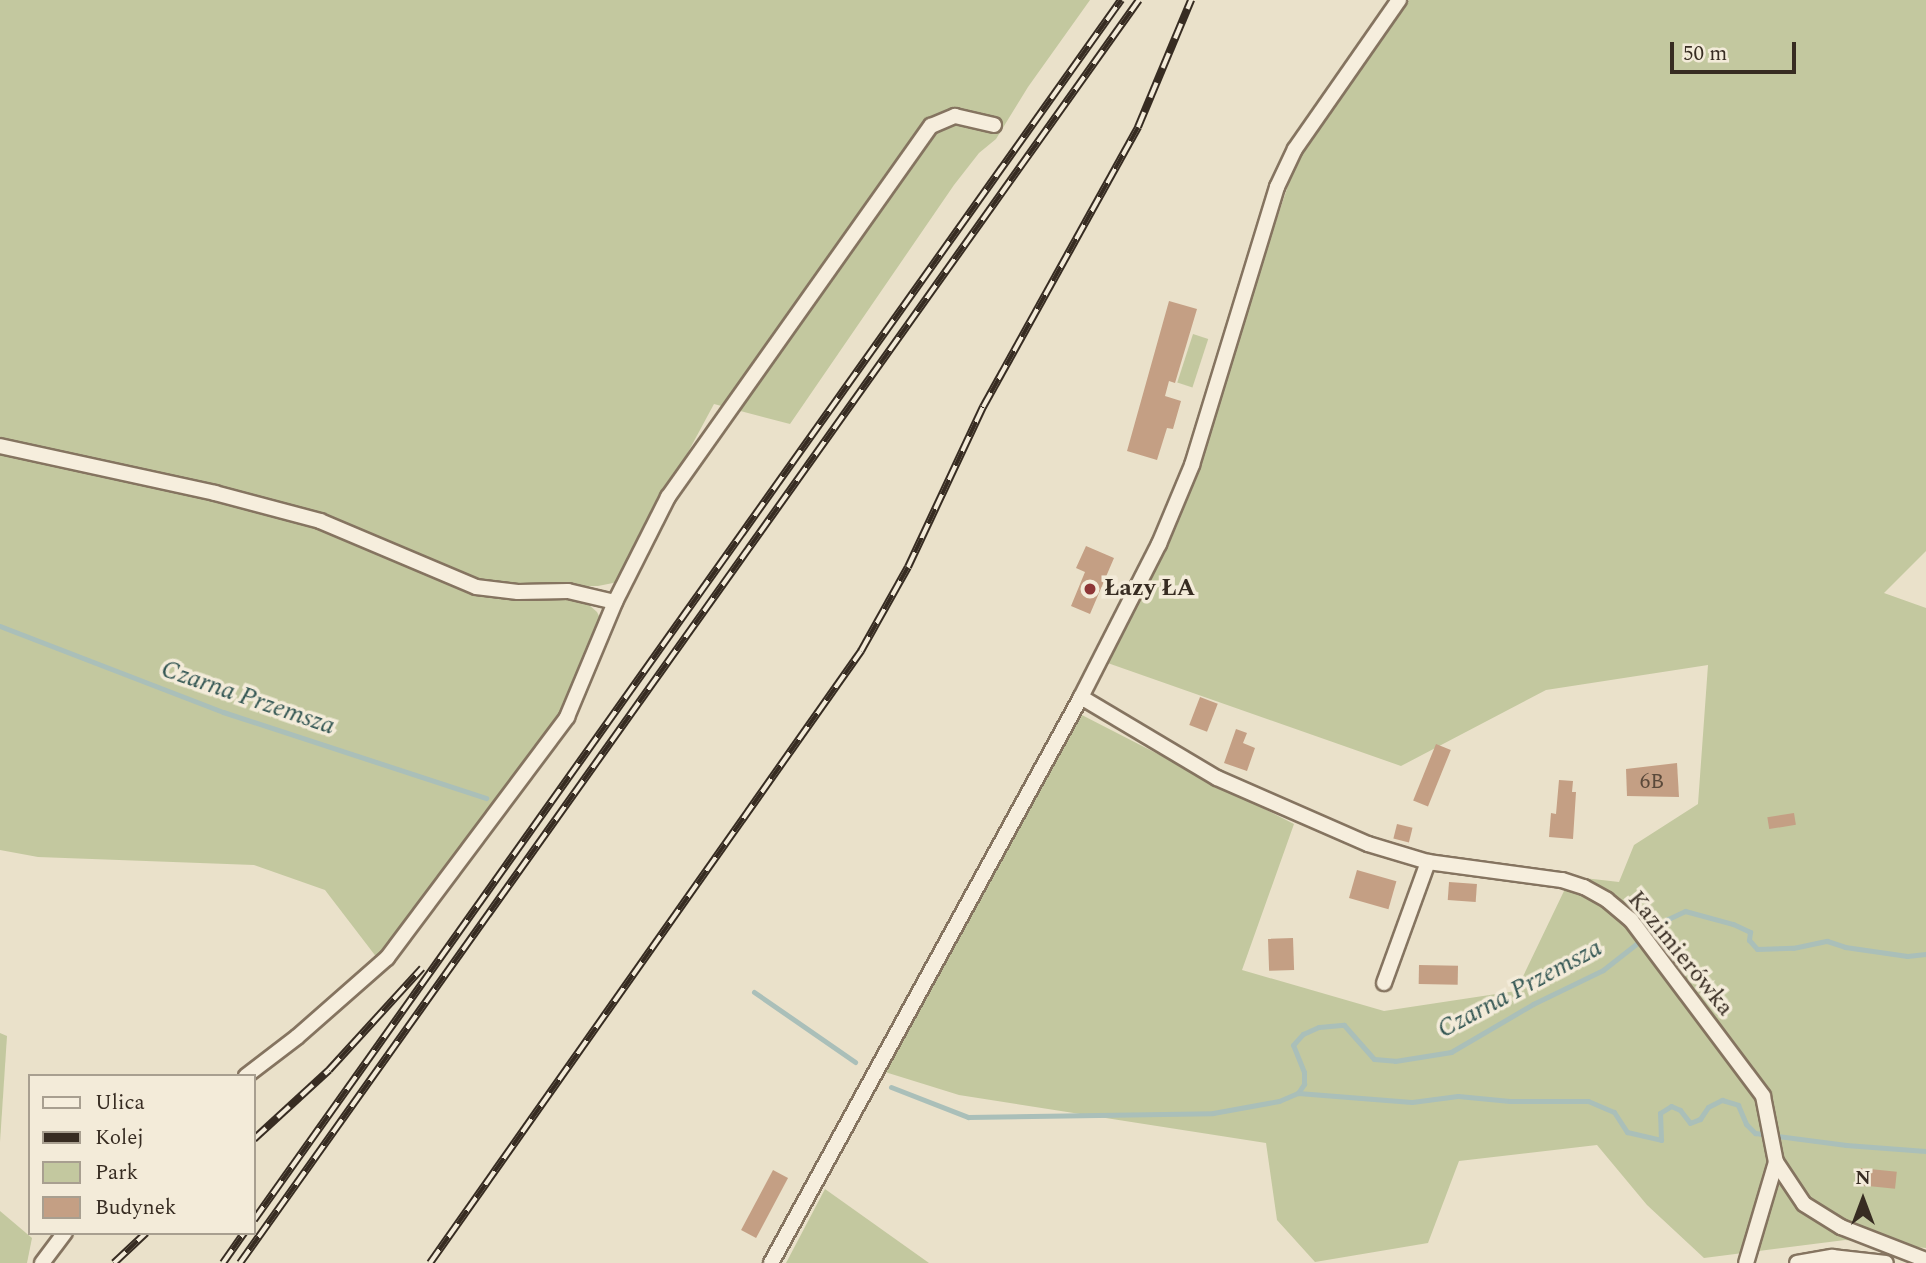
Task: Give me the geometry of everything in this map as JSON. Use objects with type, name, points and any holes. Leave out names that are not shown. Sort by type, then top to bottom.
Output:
[{"type":"street","points":[[771,1263],[1081,697],[1160,544],[1192,465],[1277,187],[1295,149],[1399,0]]},
{"type":"street","points":[[249,1074],[297,1037],[387,958],[567,717],[615,602],[668,497],[931,126],[955,116],[994,125]]},
{"type":"street","points":[[0,446],[320,520],[476,587],[518,592],[568,590],[615,602]]},
{"type":"street","name":"Kazimierówka","points":[[1081,697],[1217,778],[1331,829],[1397,854],[1428,862],[1537,875],[1584,887],[1607,900],[1636,928],[1763,1096],[1776,1162],[1804,1204],[1841,1227],[1926,1260]]},
{"type":"street","points":[[1384,983],[1400,932],[1428,862]]},
{"type":"street","name":"Kazimierówka","points":[[1746,1263],[1776,1162]]},
{"type":"street","points":[[42,1263],[63,1235]]},
{"type":"street","points":[[1797,1263],[1832,1257],[1886,1263]]},
{"type":"green space","points":[[0,0],[1090,0],[1028,87],[996,139],[979,153],[954,185],[790,424],[714,404],[618,582],[598,586],[510,587],[449,571],[376,535],[296,507],[0,437]]},
{"type":"green space","points":[[1409,0],[1926,0],[1926,551],[1884,593],[1926,608],[1926,1248],[1845,1240],[1704,1258],[1647,1205],[1597,1145],[1459,1161],[1428,1243],[1315,1262],[1277,1220],[1266,1143],[959,1095],[885,1072],[1078,713],[1294,824],[1242,970],[1384,1011],[1516,991],[1564,891],[1584,878],[1619,882],[1634,845],[1698,804],[1708,665],[1546,690],[1401,766],[1102,661],[1165,552],[1298,156]]},
{"type":"green space","points":[[1193,334],[1208,339],[1192,387],[1177,383]]},
{"type":"green space","points":[[0,453],[219,500],[331,530],[458,588],[502,597],[573,598],[588,604],[597,612],[601,620],[574,722],[384,967],[325,890],[254,865],[38,857],[0,850]]},
{"type":"green space","points":[[0,1033],[7,1036],[0,1142]]},
{"type":"green space","points":[[825,1189],[929,1263],[786,1263]]},
{"type":"green space","points":[[0,1211],[32,1238],[27,1263],[0,1263]]},
{"type":"building","points":[[1169,301],[1197,309],[1175,383],[1169,381],[1165,396],[1181,401],[1173,429],[1167,428],[1157,460],[1127,451]]},
{"type":"building","name":"Łazy ŁA","points":[[1086,546],[1114,558],[1090,614],[1071,606],[1085,572],[1076,568]]},
{"type":"building","points":[[1200,697],[1218,704],[1207,732],[1189,725]]},
{"type":"building","points":[[1236,729],[1247,733],[1243,743],[1255,748],[1247,771],[1224,763]]},
{"type":"building","points":[[1436,744],[1451,750],[1428,807],[1413,801]]},
{"type":"building","points":[[1677,763],[1679,797],[1627,796],[1626,769]]},
{"type":"building","points":[[1559,780],[1573,781],[1572,792],[1576,792],[1573,839],[1549,837],[1551,813],[1556,814]]},
{"type":"building","points":[[1794,813],[1796,825],[1769,829],[1767,817]]},
{"type":"building","points":[[1397,824],[1413,828],[1409,842],[1393,839]]},
{"type":"building","points":[[1357,870],[1396,881],[1388,909],[1349,898]]},
{"type":"building","points":[[1449,882],[1477,884],[1476,902],[1448,900]]},
{"type":"building","points":[[1293,938],[1294,970],[1269,971],[1268,939]]},
{"type":"building","points":[[1419,965],[1458,966],[1458,985],[1419,984]]},
{"type":"building","points":[[1860,1168],[1897,1172],[1895,1189],[1858,1185]]},
{"type":"building","points":[[773,1170],[788,1178],[756,1238],[741,1230]]},
{"type":"waterway","name":"Czarna Przemsza","points":[[0,626],[223,712],[486,798]]},
{"type":"waterway","name":"Czarna Przemsza","points":[[891,1087],[968,1117],[1213,1113],[1279,1101],[1298,1093],[1304,1084],[1304,1072],[1293,1045],[1303,1034],[1319,1027],[1344,1025],[1374,1059],[1395,1061],[1451,1052],[1533,1004],[1603,970],[1668,919],[1685,911],[1733,924],[1750,932],[1749,940],[1757,949],[1793,948],[1827,941],[1845,947],[1907,956],[1926,954]]},
{"type":"waterway","name":"Czarna Przemsza","points":[[754,992],[855,1062]]},
{"type":"waterway","points":[[1298,1093],[1412,1102],[1458,1096],[1510,1101],[1588,1101],[1614,1112],[1627,1132],[1661,1140],[1660,1113],[1671,1106],[1680,1110],[1690,1123],[1700,1119],[1708,1107],[1722,1100],[1738,1105],[1746,1124],[1755,1133],[1846,1145],[1926,1151]]},
{"type":"railway","points":[[256,1217],[1121,0]]},
{"type":"railway","points":[[240,1263],[1139,0]]},
{"type":"railway","points":[[430,1263],[861,651],[908,567],[983,407],[1138,127],[1191,0]]},
{"type":"railway","points":[[256,1137],[329,1070],[422,968]]},
{"type":"railway","points":[[114,1263],[144,1235]]},
{"type":"railway","points":[[223,1263],[243,1235]]},
{"type":"place","name":"Łazy ŁA","points":[[1090,589]]}]
